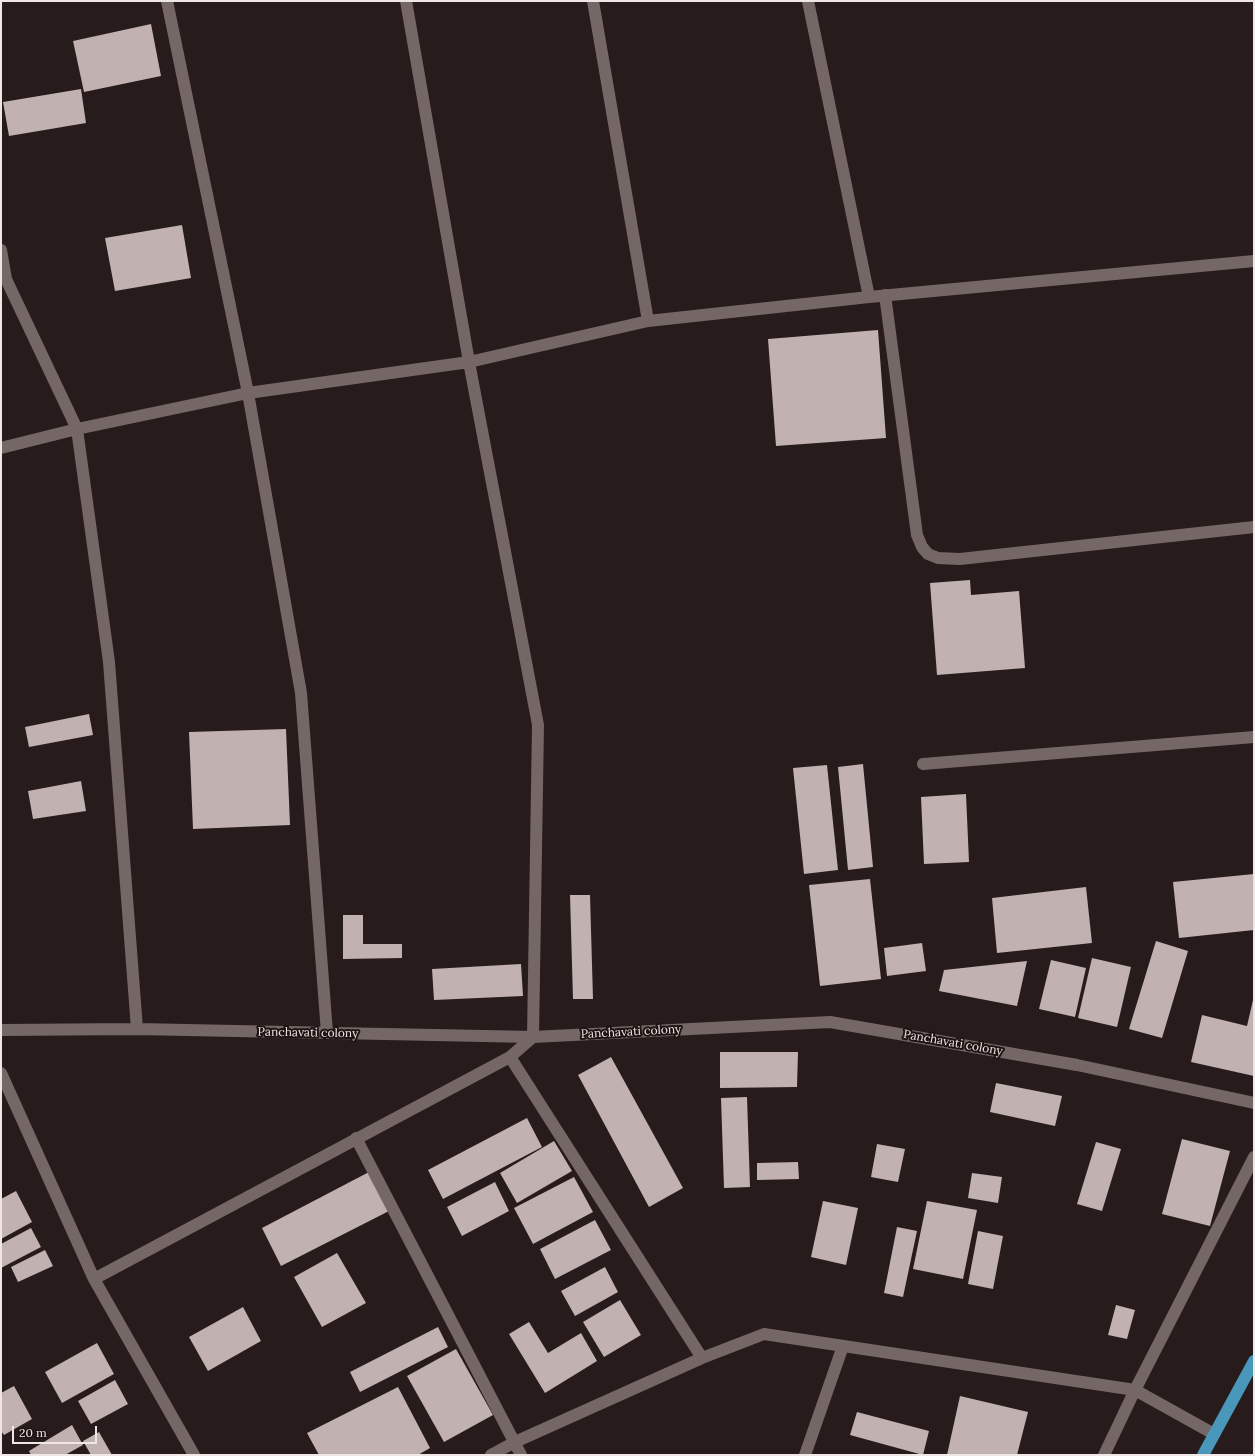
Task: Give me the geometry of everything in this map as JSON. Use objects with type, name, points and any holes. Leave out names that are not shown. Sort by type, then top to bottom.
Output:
[{"type":"highway","points":[[1203,1455],[1254,1361]]},
{"type":"street","points":[[167,1],[248,392],[301,693],[327,1033]]},
{"type":"street","points":[[94,1279],[510,1057],[533,1037],[538,725],[469,362],[406,1]]},
{"type":"street","points":[[593,1],[648,321]]},
{"type":"street","points":[[808,1],[869,297]]},
{"type":"street","points":[[1,250],[4,279],[77,429],[109,662],[137,1029]]},
{"type":"street","points":[[1,448],[77,429],[248,392],[469,362],[648,321],[885,295],[1254,261]]},
{"type":"street","points":[[885,295],[916,535],[922,548],[928,554],[938,558],[960,559],[1254,527]]},
{"type":"street","points":[[923,764],[1254,737]]},
{"type":"street","name":"Panchavati colony","points":[[1,1030],[137,1029],[533,1037],[830,1022],[1077,1065],[1254,1103]]},
{"type":"street","points":[[510,1057],[702,1358]]},
{"type":"street","points":[[1,1073],[94,1279],[194,1455]]},
{"type":"street","points":[[356,1138],[521,1455]]},
{"type":"street","points":[[1104,1455],[1135,1390],[1254,1157]]},
{"type":"street","points":[[491,1455],[515,1442],[702,1358],[764,1334],[1135,1390],[1214,1434]]},
{"type":"street","points":[[805,1455],[843,1346]]},
{"type":"building","points":[[151,24],[161,76],[84,92],[73,41]]},
{"type":"building","points":[[81,89],[86,123],[9,136],[3,102]]},
{"type":"building","points":[[182,225],[191,278],[115,291],[105,238]]},
{"type":"building","points":[[878,330],[886,438],[776,446],[768,339]]},
{"type":"building","points":[[970,580],[971,595],[1019,591],[1025,668],[937,675],[930,583]]},
{"type":"building","points":[[89,714],[93,735],[29,747],[25,727]]},
{"type":"building","points":[[286,729],[290,825],[193,829],[189,732]]},
{"type":"building","points":[[863,764],[873,867],[848,870],[838,767]]},
{"type":"building","points":[[827,765],[838,870],[804,874],[793,768]]},
{"type":"building","points":[[81,781],[86,811],[33,819],[28,791]]},
{"type":"building","points":[[966,794],[969,862],[924,864],[921,797]]},
{"type":"building","points":[[1254,874],[1254,930],[1179,938],[1173,882]]},
{"type":"building","points":[[870,879],[881,979],[820,986],[809,885]]},
{"type":"building","points":[[1086,887],[1092,943],[997,953],[992,898]]},
{"type":"building","points":[[570,895],[590,895],[593,999],[573,999]]},
{"type":"building","points":[[343,915],[363,915],[363,944],[402,944],[402,958],[343,959]]},
{"type":"building","points":[[1156,941],[1188,951],[1162,1038],[1129,1029]]},
{"type":"building","points":[[922,943],[926,971],[887,976],[884,948]]},
{"type":"building","points":[[1092,958],[1131,967],[1117,1027],[1078,1018]]},
{"type":"building","points":[[1051,960],[1086,968],[1075,1017],[1039,1009]]},
{"type":"building","points":[[1027,961],[1017,1006],[939,991],[944,970]]},
{"type":"building","points":[[521,964],[523,996],[434,1000],[432,969]]},
{"type":"building","points":[[1253,1000],[1254,1076],[1191,1062],[1202,1015],[1247,1026]]},
{"type":"building","points":[[720,1052],[798,1052],[797,1087],[720,1088]]},
{"type":"building","points":[[611,1057],[683,1188],[649,1207],[578,1075]]},
{"type":"building","points":[[996,1083],[1062,1096],[1055,1126],[990,1112]]},
{"type":"building","points":[[747,1097],[750,1187],[724,1188],[721,1098]]},
{"type":"building","points":[[527,1118],[542,1147],[443,1199],[428,1170]]},
{"type":"building","points":[[1182,1139],[1230,1151],[1210,1226],[1162,1214]]},
{"type":"building","points":[[554,1141],[572,1171],[517,1203],[500,1173]]},
{"type":"building","points":[[1096,1142],[1121,1149],[1102,1211],[1077,1204]]},
{"type":"building","points":[[877,1144],[905,1149],[898,1182],[871,1177]]},
{"type":"building","points":[[798,1162],[799,1179],[757,1180],[757,1163]]},
{"type":"building","points":[[369,1172],[389,1211],[281,1266],[262,1228]]},
{"type":"building","points":[[972,1173],[1002,1177],[998,1203],[968,1198]]},
{"type":"building","points":[[574,1177],[593,1212],[533,1244],[514,1208]]},
{"type":"building","points":[[495,1182],[509,1211],[462,1236],[447,1207]]},
{"type":"building","points":[[16,1191],[32,1222],[1,1239],[1,1199]]},
{"type":"building","points":[[823,1201],[858,1208],[846,1265],[811,1257]]},
{"type":"building","points":[[927,1201],[977,1210],[963,1279],[913,1269]]},
{"type":"building","points":[[595,1220],[611,1250],[555,1279],[540,1249]]},
{"type":"building","points":[[897,1227],[917,1231],[903,1297],[884,1293]]},
{"type":"building","points":[[31,1228],[41,1247],[1,1268],[1,1244]]},
{"type":"building","points":[[978,1231],[1003,1236],[993,1289],[968,1284]]},
{"type":"building","points":[[45,1250],[53,1266],[18,1282],[11,1267]]},
{"type":"building","points":[[337,1253],[366,1303],[322,1327],[294,1277]]},
{"type":"building","points":[[605,1267],[618,1292],[575,1316],[561,1291]]},
{"type":"building","points":[[620,1300],[641,1335],[604,1357],[583,1322]]},
{"type":"building","points":[[1116,1305],[1135,1310],[1127,1339],[1108,1335]]},
{"type":"building","points":[[243,1307],[261,1341],[208,1371],[189,1337]]},
{"type":"building","points":[[529,1322],[548,1353],[581,1333],[597,1361],[545,1393],[509,1334]]},
{"type":"building","points":[[438,1327],[448,1347],[360,1392],[350,1372]]},
{"type":"building","points":[[97,1343],[114,1374],[62,1403],[45,1372]]},
{"type":"building","points":[[456,1349],[493,1415],[444,1442],[407,1376]]},
{"type":"building","points":[[115,1380],[128,1404],[91,1424],[78,1401]]},
{"type":"building","points":[[14,1386],[32,1419],[4,1435],[1,1431],[1,1393]]},
{"type":"building","points":[[398,1387],[430,1448],[418,1455],[319,1455],[307,1433]]},
{"type":"building","points":[[960,1396],[1028,1412],[1017,1455],[947,1455]]},
{"type":"building","points":[[857,1412],[929,1431],[923,1455],[850,1435]]},
{"type":"building","points":[[72,1425],[83,1445],[65,1455],[31,1455],[29,1451]]},
{"type":"building","points":[[99,1432],[112,1455],[91,1455],[83,1441]]}]
